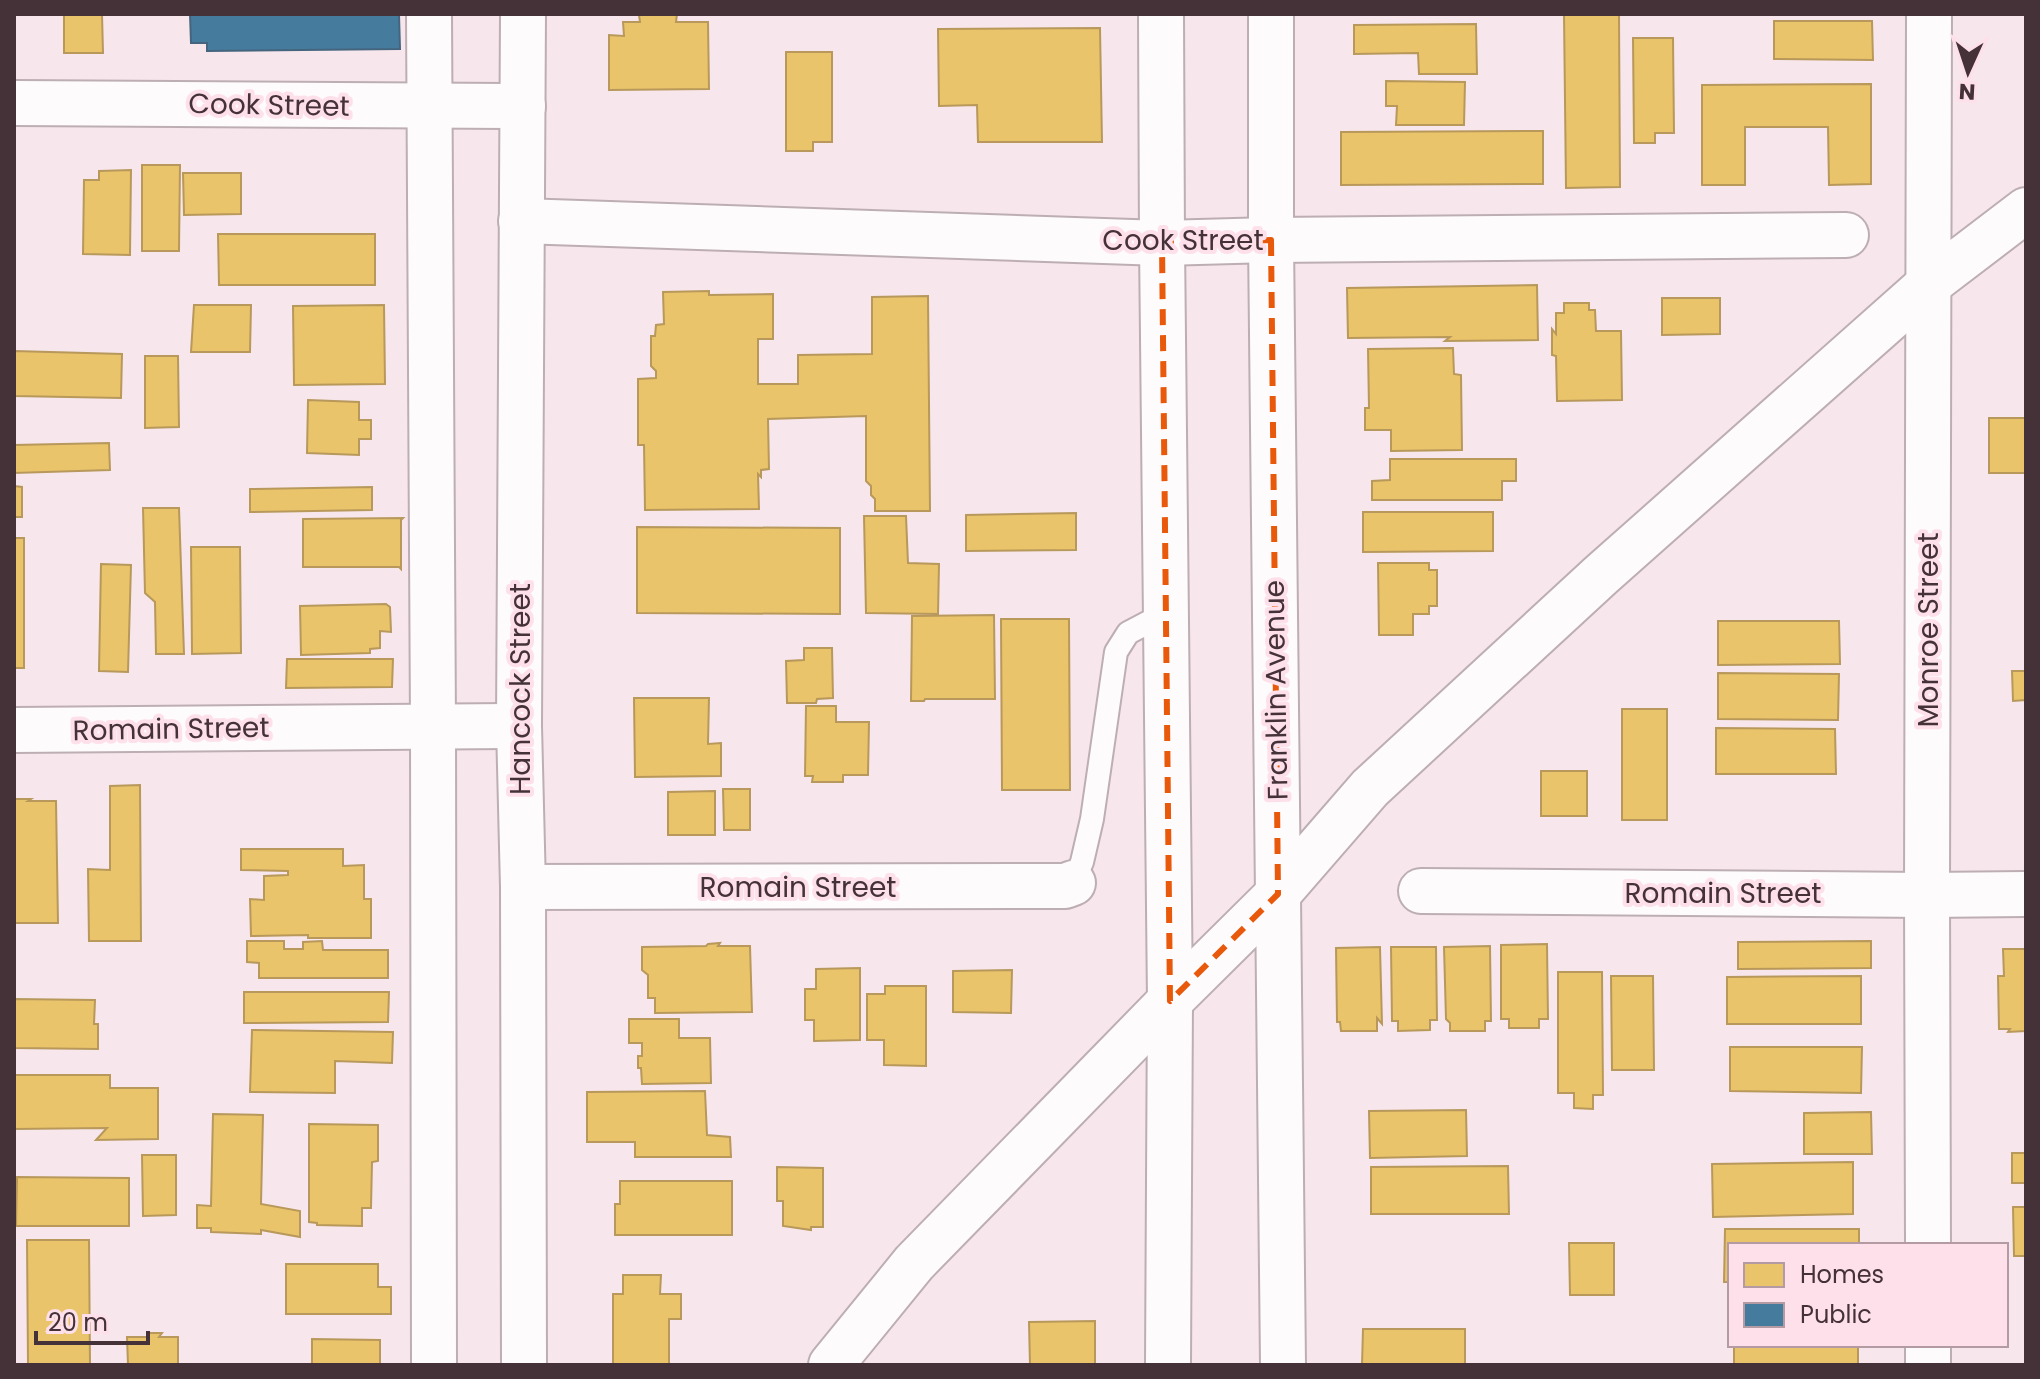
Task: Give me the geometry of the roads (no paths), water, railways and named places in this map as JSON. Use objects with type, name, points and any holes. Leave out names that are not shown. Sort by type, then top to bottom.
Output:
[{"type":"street","points":[[429,14],[434,1365]]},
{"type":"street","name":"Hancock Street","points":[[523,14],[519,726],[523,887],[524,1365]]},
{"type":"street","points":[[1161,14],[1170,1001],[1168,1365]]},
{"type":"street","name":"Franklin Avenue","points":[[1271,14],[1283,1365]]},
{"type":"street","name":"Monroe Street","points":[[1928,1243],[1929,14]]},
{"type":"street","name":"Cook Street","points":[[14,103],[523,106]]},
{"type":"street","points":[[831,1365],[914,1263],[1278,894],[1370,788],[1601,575],[1929,284],[2026,210]]},
{"type":"street","name":"Cook Street","points":[[521,221],[1162,243],[1846,235]]},
{"type":"street","name":"Romain Street","points":[[14,730],[519,726]]},
{"type":"street","name":"Romain Street","points":[[523,887],[1065,886],[1073,883]]},
{"type":"street","name":"Romain Street","points":[[1421,891],[2026,894]]},
{"type":"lane","points":[[1073,883],[1082,862],[1092,819],[1116,652],[1128,633],[1166,613]]}]
